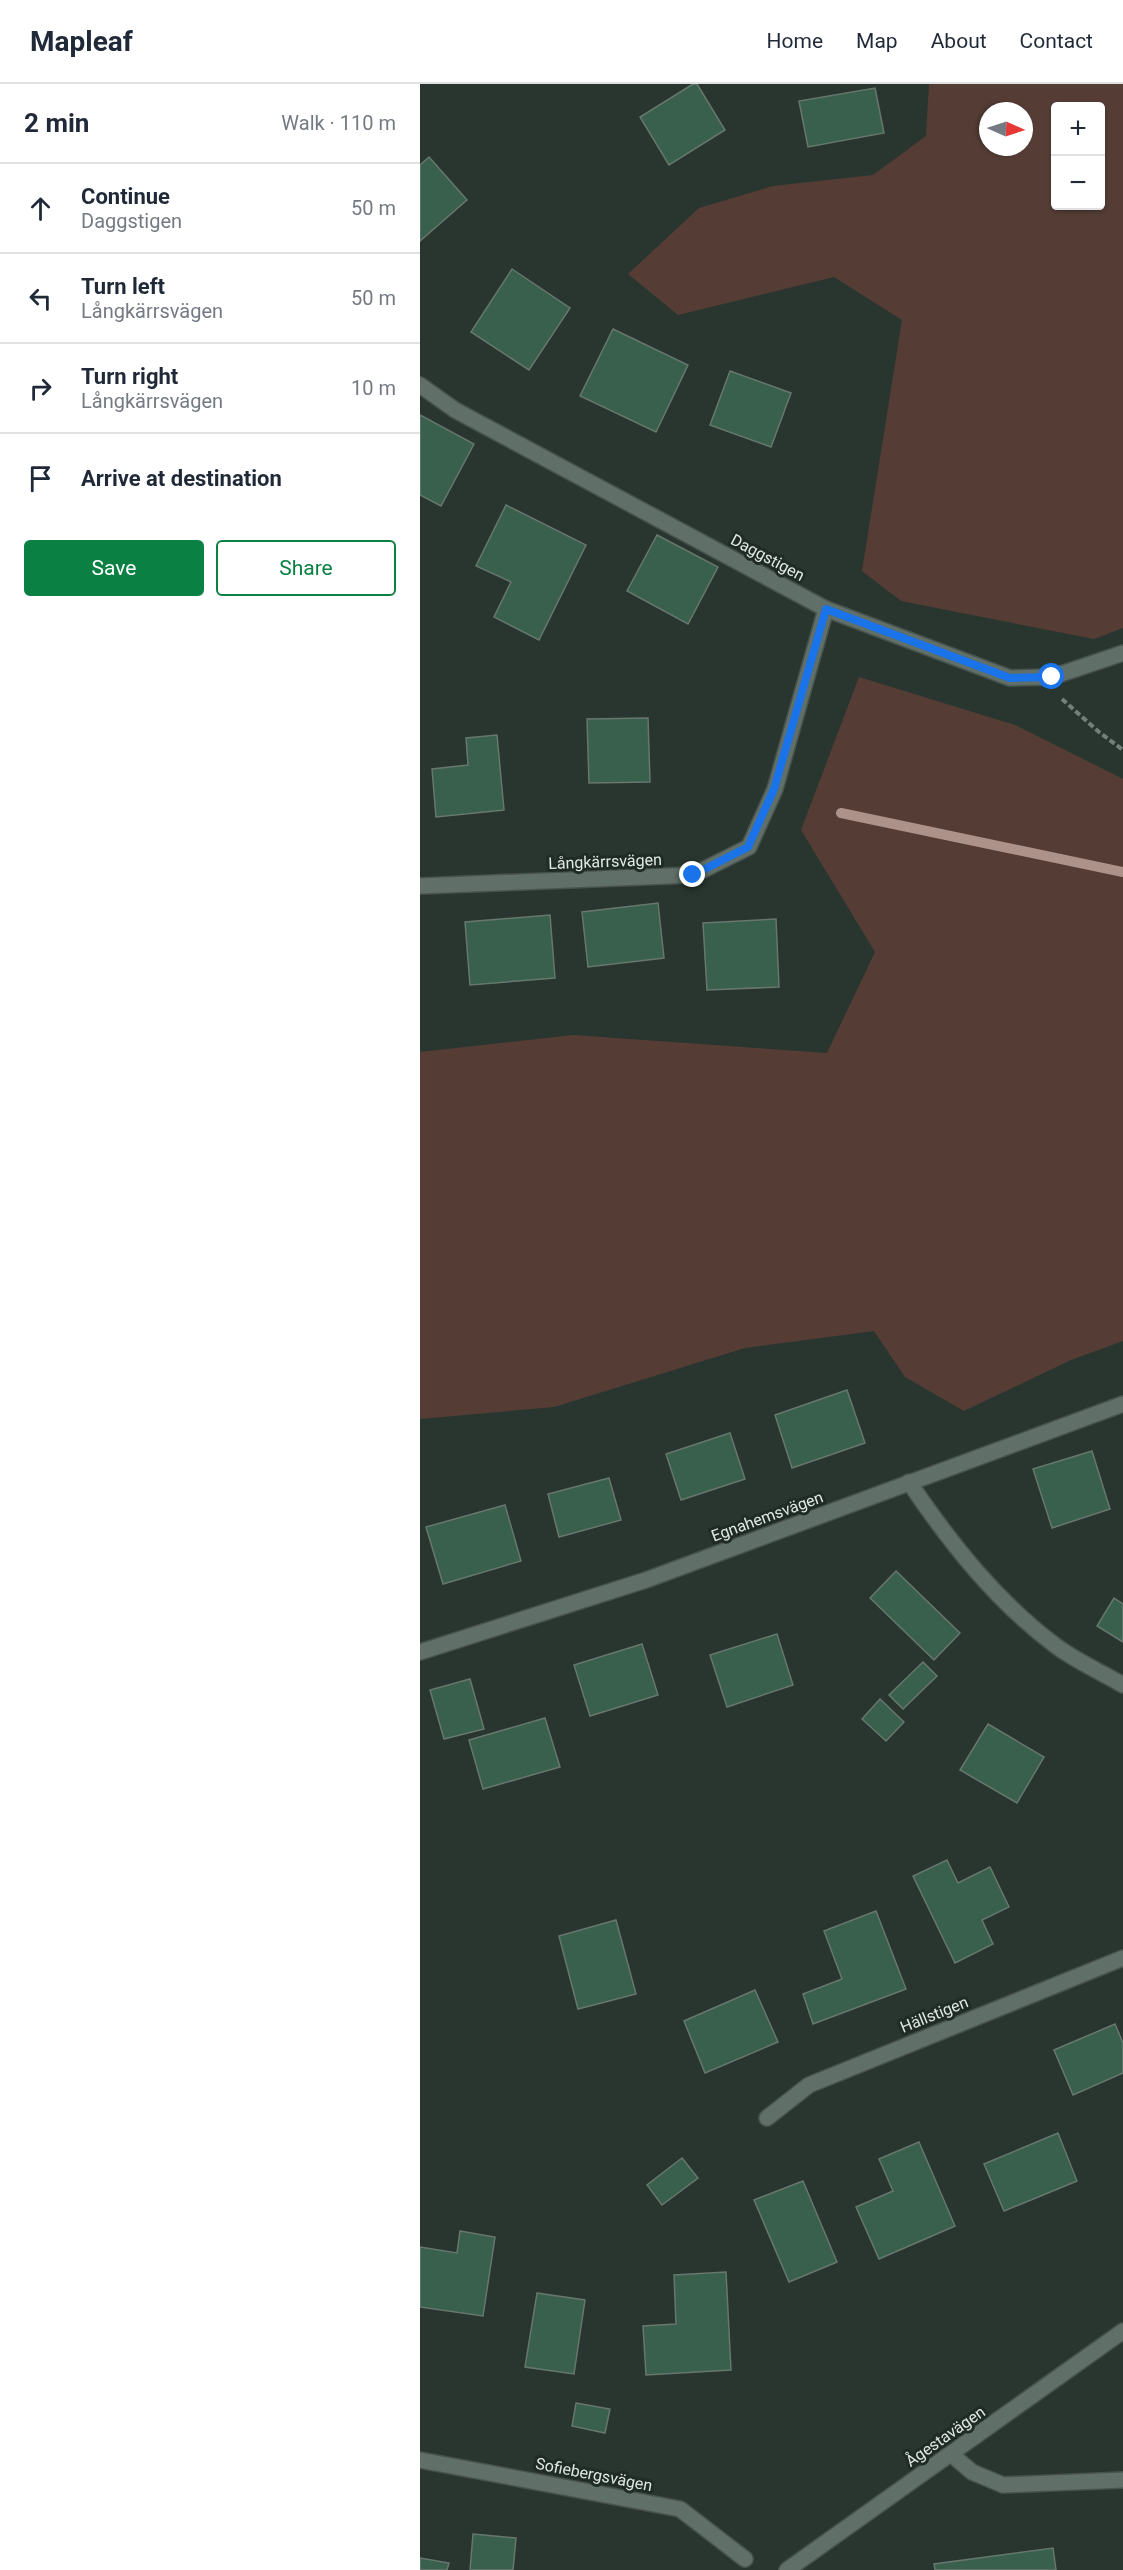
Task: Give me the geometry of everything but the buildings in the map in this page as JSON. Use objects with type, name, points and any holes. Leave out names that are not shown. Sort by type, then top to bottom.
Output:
[{"type":"street","name":"Daggstigen","points":[[420,385],[455,410],[826,609],[1010,678],[1052,677],[1123,653]]},
{"type":"street","name":"Långkärrsvägen","points":[[420,886],[693,875],[748,847],[774,789],[826,609]]},
{"type":"street","name":"Egnahemsvägen","points":[[420,1652],[646,1580],[1123,1404]]},
{"type":"street","points":[[909,1482],[947,1538],[977,1574],[1020,1617],[1057,1647],[1123,1685]]},
{"type":"street","name":"Hällstigen","points":[[767,2118],[809,2085],[1123,1958]]},
{"type":"street","name":"Ågestavägen","points":[[786,2570],[1123,2331]]},
{"type":"street","points":[[951,2454],[972,2472],[1003,2485],[1123,2480]]},
{"type":"street","name":"Sofiebergsvägen","points":[[420,2460],[680,2509],[745,2559]]},
{"type":"path","points":[[1052,677],[1063,700],[1123,750]]},
{"type":"shaded area","points":[[929,84],[1123,84],[1123,628],[1094,639],[901,601],[862,571],[902,320],[834,277],[678,315],[628,274],[699,208],[773,186],[873,175],[926,136]]},
{"type":"shaded area","points":[[859,677],[1015,725],[1123,779],[1123,1341],[1071,1360],[964,1411],[905,1377],[874,1331],[745,1348],[554,1407],[420,1419],[420,1052],[573,1035],[827,1053],[875,952],[801,830]]},
{"type":"waterway","points":[[841,813],[1123,872]]},
{"type":"route","points":[[693,875],[748,847],[774,789],[826,609],[1010,678],[1052,677]]}]
